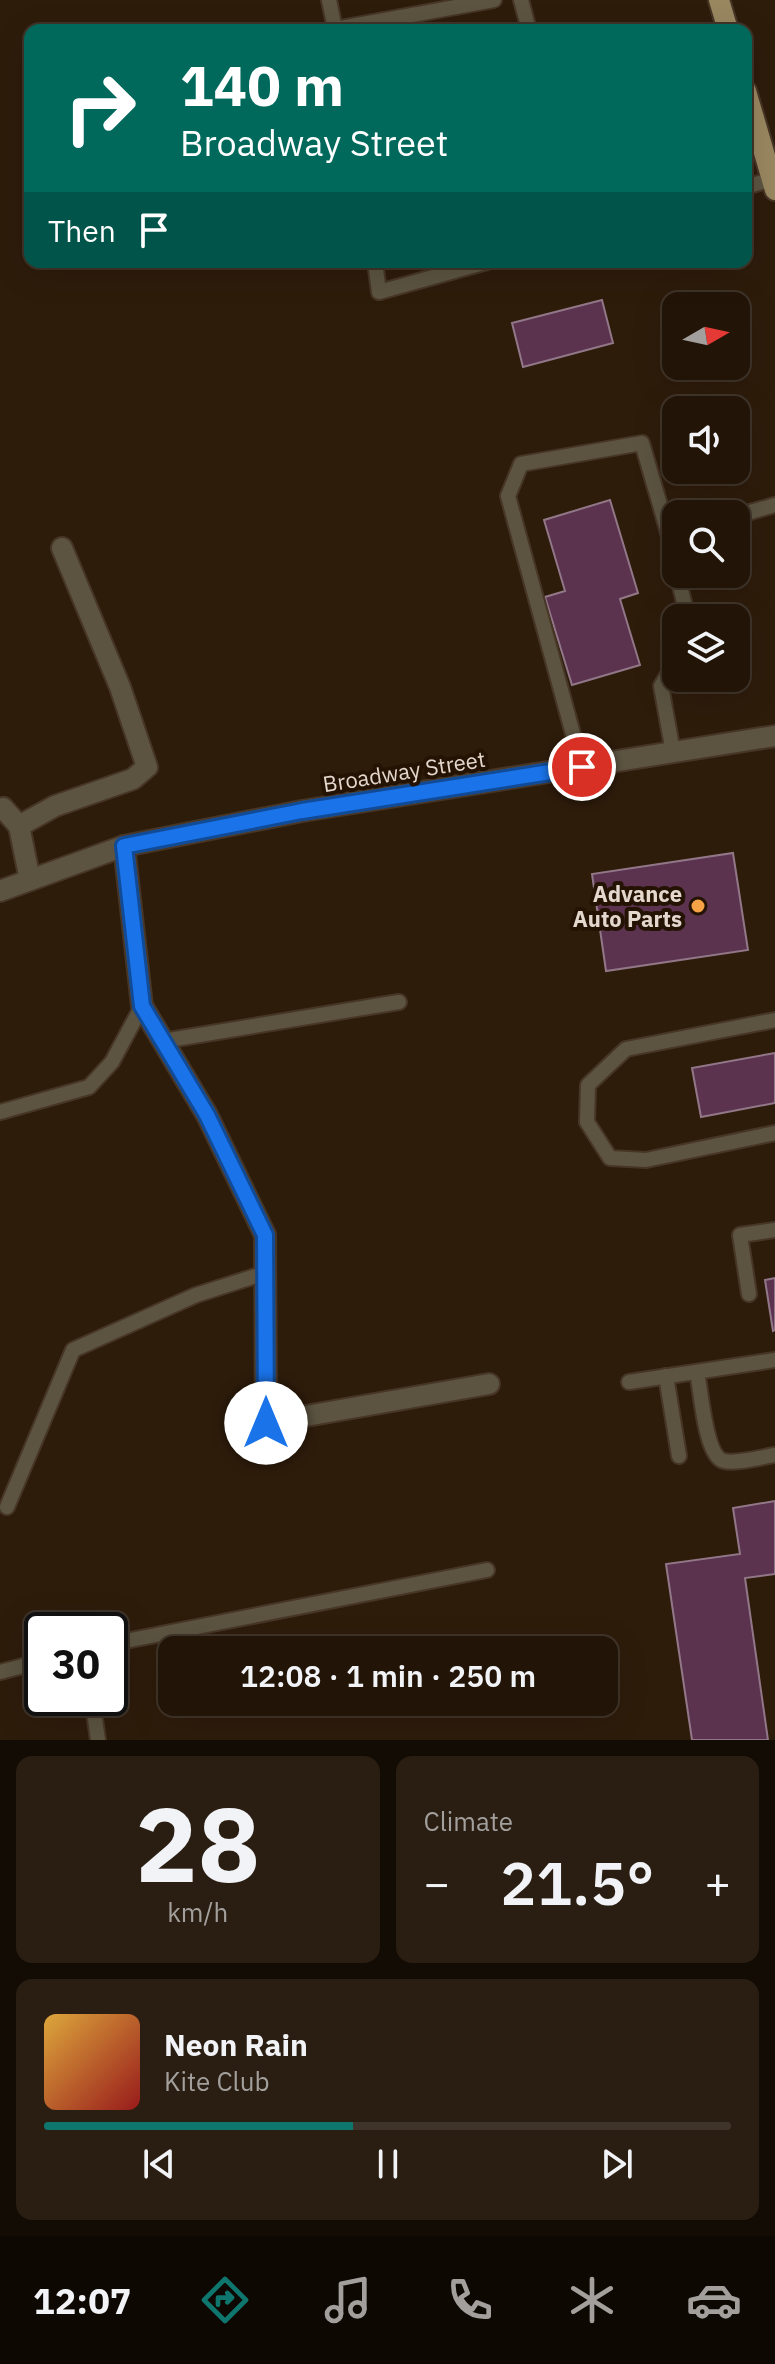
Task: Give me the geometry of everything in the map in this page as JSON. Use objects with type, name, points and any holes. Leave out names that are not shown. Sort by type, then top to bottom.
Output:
[{"type":"main road","points":[[719,0],[726,24]]},
{"type":"main road","points":[[752,111],[774,184]]},
{"type":"street","points":[[19,826],[55,806],[133,779],[147,767],[120,687],[62,548]]},
{"type":"street","name":"Broadway Street","points":[[0,891],[124,846],[302,811],[775,736]]},
{"type":"street","points":[[0,809],[3,808],[19,826],[30,880]]},
{"type":"street","points":[[124,846],[142,1006],[207,1115],[265,1235],[266,1423],[489,1384]]},
{"type":"lane","points":[[329,0],[334,24]]},
{"type":"lane","points":[[367,24],[494,0]]},
{"type":"lane","points":[[521,0],[527,24]]},
{"type":"lane","points":[[752,186],[774,184]]},
{"type":"lane","points":[[376,268],[379,292],[465,268]]},
{"type":"lane","points":[[582,767],[508,496],[521,464],[642,443],[662,504]]},
{"type":"lane","points":[[750,512],[775,505]]},
{"type":"lane","points":[[662,692],[673,752]]},
{"type":"lane","points":[[163,1041],[399,1002]]},
{"type":"lane","points":[[0,1112],[89,1087],[112,1062],[142,1006]]},
{"type":"lane","points":[[775,1020],[626,1049],[588,1085],[587,1109],[587,1122],[610,1158],[646,1160],[775,1133]]},
{"type":"lane","points":[[749,1294],[740,1235],[775,1230]]},
{"type":"lane","points":[[7,1507],[73,1350],[196,1295],[265,1273]]},
{"type":"lane","points":[[629,1382],[775,1360]]},
{"type":"lane","points":[[697,1372],[710,1446],[717,1458],[727,1462],[775,1455]]},
{"type":"lane","points":[[666,1376],[679,1456]]},
{"type":"lane","points":[[128,1640],[487,1570]]},
{"type":"lane","points":[[0,1672],[24,1666]]},
{"type":"lane","points":[[95,1716],[98,1740]]},
{"type":"building","points":[[602,300],[613,343],[523,367],[512,323]]},
{"type":"building","points":[[610,500],[638,593],[620,599],[640,665],[572,685],[545,597],[565,591],[544,520]]},
{"type":"building","points":[[733,853],[748,950],[606,971],[592,874]]},
{"type":"building","points":[[775,1053],[775,1103],[701,1117],[692,1068]]},
{"type":"building","points":[[775,1278],[775,1330],[773,1331],[765,1280]]},
{"type":"building","points":[[775,1501],[775,1574],[745,1578],[768,1740],[692,1740],[666,1564],[740,1554],[733,1508]]},
{"type":"place","name":"Advance Auto Parts","points":[[698,906]]},
{"type":"route","points":[[266,1423],[265,1235],[207,1115],[142,1006],[124,846],[302,811],[582,767]]}]
